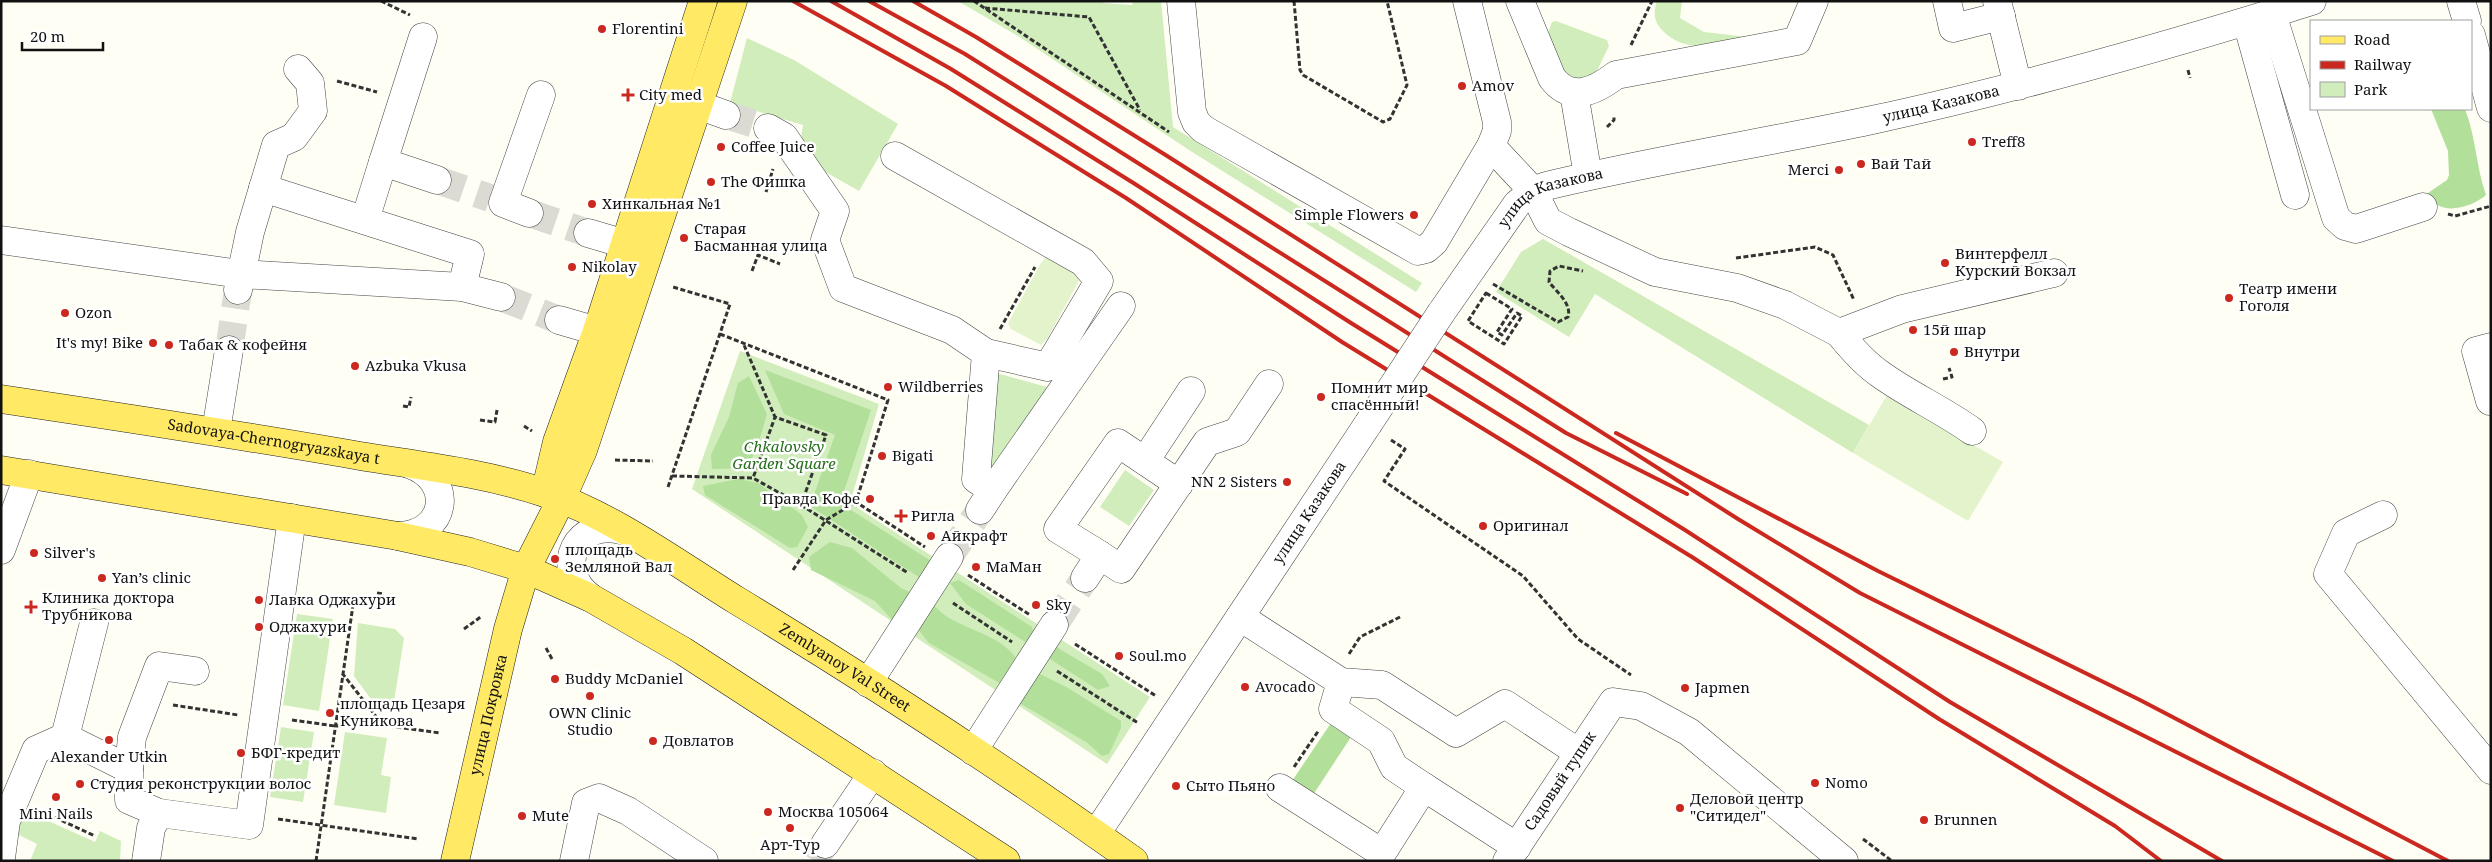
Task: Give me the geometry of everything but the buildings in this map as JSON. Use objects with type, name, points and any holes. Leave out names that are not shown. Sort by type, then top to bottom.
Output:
[{"type":"main road","points":[[553,497],[557,442],[597,331],[702,2]]},
{"type":"main road","points":[[553,497],[591,428],[732,4]]},
{"type":"main road","name":"Sadovaya-Chernogryazskaya t","points":[[1,399],[216,431],[478,476],[553,497]]},
{"type":"main road","points":[[1,470],[398,536],[470,552],[526,569],[591,598],[683,651],[1006,861]]},
{"type":"main road","name":"Zemlyanoy Val Street","points":[[553,497],[624,531],[868,683],[973,751],[1134,861]]},
{"type":"main road","name":"улица Покровка","points":[[454,861],[508,629],[526,569],[553,497]]},
{"type":"street","points":[[1181,1],[1192,112],[1196,122],[1203,128],[1415,251],[1426,250],[1434,242],[1491,146],[1497,131],[1497,122],[1467,1]]},
{"type":"street","points":[[1520,1],[1552,78],[1560,88],[1574,93],[1599,88],[1616,75],[1797,41],[1814,1]]},
{"type":"street","points":[[1947,1],[1954,28],[1999,9],[2018,86]]},
{"type":"street","name":"улица Казакова","points":[[1096,834],[1508,214],[1532,191],[1588,176],[1872,120],[2018,86],[2247,22],[2281,8],[2312,1]]},
{"type":"street","points":[[2461,1],[2467,20]]},
{"type":"street","points":[[2281,8],[2336,218],[2345,226],[2356,229],[2423,207]]},
{"type":"street","points":[[2247,22],[2295,195]]},
{"type":"street","points":[[365,220],[423,37]]},
{"type":"street","points":[[2480,48],[2491,108]]},
{"type":"street","points":[[239,282],[276,144],[294,137],[313,111],[310,83],[298,69]]},
{"type":"street","points":[[1574,93],[1588,176]]},
{"type":"street","points":[[530,213],[496,200],[541,95]]},
{"type":"street","points":[[698,105],[726,114]]},
{"type":"street","points":[[768,128],[784,137],[835,210],[825,240],[843,288],[952,330],[986,353],[1058,374]]},
{"type":"street","points":[[1491,146],[1532,191],[1548,221],[1655,272],[1737,288],[1785,304],[1839,333],[1856,353],[1879,374],[1949,415],[1972,431]]},
{"type":"street","points":[[895,156],[1084,262],[1099,281],[1058,374],[986,500],[976,479],[986,353]]},
{"type":"street","points":[[383,162],[437,180]]},
{"type":"street","points":[[263,188],[470,254],[462,287]]},
{"type":"street","points":[[588,233],[625,244]]},
{"type":"street","points":[[1,240],[239,282],[462,287],[501,297]]},
{"type":"street","points":[[1839,333],[1902,309],[2054,273]]},
{"type":"street","points":[[1058,374],[1121,306]]},
{"type":"street","points":[[559,320],[597,331]]},
{"type":"street","points":[[2490,401],[2476,351],[2491,347]]},
{"type":"street","points":[[216,431],[228,350]]},
{"type":"street","points":[[1178,484],[1118,443],[1058,529],[1121,569],[1207,442],[1237,432],[1269,384]]},
{"type":"street","points":[[1144,461],[1191,391]]},
{"type":"street","points":[[398,536],[411,536],[422,531],[432,523],[438,512],[440,500],[438,487],[431,476],[421,468],[409,464]]},
{"type":"street","points":[[1,550],[29,474]]},
{"type":"street","points":[[2383,515],[2346,533],[2328,574],[2491,770]]},
{"type":"street","points":[[195,671],[158,666],[132,737],[129,800],[159,813],[249,825],[292,518]]},
{"type":"street","points":[[591,598],[575,582],[571,559],[574,548],[581,539],[596,530],[613,528],[624,531]]},
{"type":"street","points":[[1085,578],[1100,555]]},
{"type":"street","points":[[868,683],[948,559]]},
{"type":"street","points":[[1240,617],[1341,682],[1382,685],[1456,733],[1504,704],[1579,752]]},
{"type":"street","points":[[65,737],[94,623]]},
{"type":"street","points":[[973,751],[1053,627]]},
{"type":"street","points":[[1341,682],[1333,709],[1381,741],[1394,767],[1424,787],[1512,854]]},
{"type":"street","name":"Садовый тупик","points":[[1512,854],[1613,702],[1641,706],[1689,732],[1844,861]]},
{"type":"street","points":[[65,737],[129,769]]},
{"type":"street","points":[[1,858],[8,799],[36,750],[65,737]]},
{"type":"street","points":[[825,844],[873,773]]},
{"type":"street","points":[[1280,788],[1382,853],[1424,787]]},
{"type":"street","points":[[574,861],[586,803],[599,798],[628,810],[704,861]]},
{"type":"street","points":[[146,861],[151,828],[159,813]]},
{"type":"path","points":[[974,1],[1170,132]]},
{"type":"path","points":[[1294,1],[1302,75],[1383,122],[1390,119],[1407,85],[1387,1]]},
{"type":"path","points":[[1616,75],[1652,1]]},
{"type":"path","points":[[984,8],[1089,17],[1141,112]]},
{"type":"path","points":[[2188,70],[2190,78]]},
{"type":"path","points":[[365,88],[371,90]]},
{"type":"path","points":[[2455,216],[2491,206]]},
{"type":"path","points":[[986,353],[1049,242]]},
{"type":"path","points":[[1708,282],[1730,259],[1816,247],[1833,255],[1865,323]]},
{"type":"path","points":[[752,271],[758,255],[780,264]]},
{"type":"path","points":[[1492,284],[1558,322],[1568,317],[1570,312],[1568,306],[1550,282],[1550,272],[1559,266],[1587,272]]},
{"type":"path","points":[[668,487],[730,304],[673,287]]},
{"type":"path","points":[[1468,321],[1504,344],[1522,316],[1517,313],[1502,335],[1497,332],[1512,310],[1486,293]]},
{"type":"path","points":[[720,334],[888,400],[856,502],[826,520],[793,570]]},
{"type":"path","points":[[744,345],[775,417],[753,478]]},
{"type":"path","points":[[1936,380],[1952,377],[1949,368]]},
{"type":"path","points":[[403,406],[409,407],[411,397]]},
{"type":"path","points":[[480,420],[495,422],[497,410]]},
{"type":"path","points":[[775,417],[826,435],[801,505]]},
{"type":"path","points":[[1390,439],[1405,449],[1384,481],[1523,576],[1578,639],[1639,681]]},
{"type":"path","points":[[615,460],[653,461]]},
{"type":"path","points":[[672,476],[753,478],[826,520],[1138,723]]},
{"type":"path","points":[[856,502],[948,559],[1156,696]]},
{"type":"path","points":[[377,593],[384,594],[381,609]]},
{"type":"path","points":[[316,861],[352,605]]},
{"type":"path","points":[[464,629],[482,616]]},
{"type":"path","points":[[1347,656],[1360,637],[1402,616]]},
{"type":"path","points":[[546,648],[552,659]]},
{"type":"path","points":[[342,672],[382,725]]},
{"type":"path","points":[[145,702],[194,710],[264,716],[335,726],[382,725],[440,733]]},
{"type":"path","points":[[1280,788],[1333,709]]},
{"type":"path","points":[[8,799],[26,804],[96,836]]},
{"type":"path","points":[[250,815],[418,839]]},
{"type":"green space","points":[[958,1],[1103,1],[1103,3],[1132,5],[1133,1],[1161,1],[1173,127],[1422,283],[1416,292],[1189,150],[1018,36]]},
{"type":"green space","points":[[1657,1],[1682,1],[1680,18],[1704,32],[1756,38],[1707,46],[1683,43],[1672,38],[1657,24],[1655,9]]},
{"type":"green space","points":[[1556,21],[1607,40],[1609,46],[1591,83],[1562,73],[1546,38],[1552,22]]},
{"type":"green space","points":[[747,38],[794,60],[898,124],[859,191],[808,162],[799,150],[803,125],[730,103]]},
{"type":"green space","points":[[2431,110],[2465,110],[2472,130],[2486,195],[2480,200],[2455,208],[2439,206],[2432,201],[2428,193],[2447,180],[2449,175],[2448,151]]},
{"type":"green space","points":[[1543,239],[1869,425],[1853,453],[1595,294],[1569,337],[1496,292],[1521,252]]},
{"type":"green space","points":[[1046,257],[1078,273],[1080,279],[1047,339],[1041,345],[1011,329],[1008,323]]},
{"type":"green space","name":"Chkalovsky Garden Square","points":[[740,351],[879,404],[850,503],[1150,697],[1107,764],[692,489]]},
{"type":"green space","points":[[765,370],[871,410],[840,503],[939,566],[928,583],[810,506],[835,435],[784,414]]},
{"type":"green space","points":[[993,372],[1047,387],[990,470]]},
{"type":"green space","points":[[749,376],[767,414],[759,441],[748,468],[712,469],[711,455],[729,417],[738,383]]},
{"type":"green space","points":[[1887,395],[2003,462],[1968,521],[1853,453]]},
{"type":"green space","points":[[1125,470],[1154,490],[1129,526],[1100,507]]},
{"type":"green space","points":[[738,479],[758,483],[802,515],[808,527],[797,547],[790,548],[705,495],[703,486]]},
{"type":"green space","points":[[830,542],[852,548],[901,588],[914,594],[894,622],[875,601],[811,570],[809,557]]},
{"type":"green space","points":[[959,580],[1032,627],[1035,640],[1030,645],[966,604],[950,583]]},
{"type":"green space","points":[[931,603],[949,618],[1000,643],[1016,657],[1021,667],[1003,685],[929,643],[916,627]]},
{"type":"green space","points":[[297,614],[333,619],[319,711],[283,705]]},
{"type":"green space","points":[[358,623],[395,629],[404,638],[393,708],[376,706],[354,676]]},
{"type":"green space","points":[[1051,644],[1102,674],[1110,686],[1098,690],[1047,657]]},
{"type":"green space","points":[[1032,670],[1068,688],[1121,721],[1121,728],[1109,754],[1102,756],[1086,742],[1021,704],[1018,698]]},
{"type":"green space","points":[[1331,723],[1351,737],[1311,798],[1290,784]]},
{"type":"green space","points":[[281,727],[314,732],[303,802],[270,797]]},
{"type":"green space","points":[[345,732],[387,738],[381,775],[391,777],[386,813],[334,805]]},
{"type":"green space","points":[[24,810],[95,842],[100,831],[121,841],[120,861],[30,861],[37,844],[13,832]]},
{"type":"tunnel","points":[[726,115],[768,128]]},
{"type":"tunnel","points":[[437,180],[490,198]]},
{"type":"tunnel","points":[[529,213],[588,233]]},
{"type":"tunnel","points":[[229,350],[238,290]]},
{"type":"tunnel","points":[[501,297],[559,320]]},
{"type":"tunnel","points":[[949,557],[980,510]]},
{"type":"tunnel","points":[[1054,625],[1085,578]]},
{"type":"tunnel","points":[[814,861],[825,844]]},
{"type":"railway","points":[[793,1],[946,86],[1126,198],[1342,342],[1692,557],[1939,719],[2115,826],[2161,861]]},
{"type":"railway","points":[[831,1],[951,69],[1135,184],[1351,323],[1685,530],[1950,702],[2222,861]]},
{"type":"railway","points":[[869,1],[965,54],[1566,433],[1687,494]]},
{"type":"railway","points":[[913,1],[976,37],[1164,154],[1738,519],[1860,593],[2393,861]]},
{"type":"railway","points":[[1616,433],[1878,571],[2140,700],[2448,861]]},
{"type":"place","name":"Florentini","points":[[602,29]]},
{"type":"place","name":"Amov","points":[[1462,86]]},
{"type":"place","name":"City med","points":[[628,95]]},
{"type":"place","name":"Treff8","points":[[1972,142]]},
{"type":"place","name":"Coffee Juice","points":[[721,147]]},
{"type":"place","name":"Вай Тай","points":[[1861,164]]},
{"type":"place","name":"Merci","points":[[1839,170]]},
{"type":"place","name":"The Фишка","points":[[711,182]]},
{"type":"place","name":"Хинкальная №1","points":[[592,204]]},
{"type":"place","name":"Simple Flowers","points":[[1414,215]]},
{"type":"place","name":"Старая Басманная улица","points":[[684,238]]},
{"type":"place","name":"Винтерфелл Курский Вокзал","points":[[1945,263]]},
{"type":"place","name":"Nikolay","points":[[572,267]]},
{"type":"place","name":"Театр имени Гоголя","points":[[2229,298]]},
{"type":"place","name":"Ozon","points":[[65,313]]},
{"type":"place","name":"15й шар","points":[[1913,330]]},
{"type":"place","name":"It's my! Bike","points":[[153,343]]},
{"type":"place","name":"Табак & кофейня","points":[[169,345]]},
{"type":"place","name":"Внутри","points":[[1954,352]]},
{"type":"place","name":"Azbuka Vkusa","points":[[355,366]]},
{"type":"place","name":"Wildberries","points":[[888,387]]},
{"type":"place","name":"Помнит мир спасённый!","points":[[1321,397]]},
{"type":"place","name":"Bigati","points":[[882,456]]},
{"type":"place","name":"NN 2 Sisters","points":[[1287,482]]},
{"type":"place","name":"Правда Кофе","points":[[870,499]]},
{"type":"place","name":"Ригла","points":[[901,516]]},
{"type":"place","name":"Оригинал","points":[[1483,526]]},
{"type":"place","name":"Айкрафт","points":[[931,536]]},
{"type":"place","name":"Silver's","points":[[34,553]]},
{"type":"place","name":"площадь Земляной Вал","points":[[555,559]]},
{"type":"place","name":"МаМан","points":[[976,567]]},
{"type":"place","name":"Yan’s clinic","points":[[102,578]]},
{"type":"place","name":"Лавка Оджахури","points":[[259,600]]},
{"type":"place","name":"Sky","points":[[1036,605]]},
{"type":"place","name":"Клиника доктора Трубникова","points":[[31,607]]},
{"type":"place","name":"Оджахури","points":[[259,627]]},
{"type":"place","name":"Soul.mo","points":[[1119,656]]},
{"type":"place","name":"Buddy McDaniel","points":[[555,679]]},
{"type":"place","name":"Avocado","points":[[1245,687]]},
{"type":"place","name":"Japmen","points":[[1685,688]]},
{"type":"place","name":"OWN Clinic Studio","points":[[590,696]]},
{"type":"place","name":"площадь Цезаря Куникова","points":[[330,713]]},
{"type":"place","name":"Alexander Utkin","points":[[109,740]]},
{"type":"place","name":"Довлатов","points":[[653,741]]},
{"type":"place","name":"БФГ-кредит","points":[[241,753]]},
{"type":"place","name":"Nomo","points":[[1815,783]]},
{"type":"place","name":"Студия реконструкции волос","points":[[80,784]]},
{"type":"place","name":"Сыто Пьяно","points":[[1176,786]]},
{"type":"place","name":"Mini Nails","points":[[56,797]]},
{"type":"place","name":"Деловой центр \"Ситидел\"","points":[[1680,808]]},
{"type":"place","name":"Москва 105064","points":[[768,812]]},
{"type":"place","name":"Mute","points":[[522,816]]},
{"type":"place","name":"Brunnen","points":[[1924,820]]},
{"type":"place","name":"Арт-Тур","points":[[790,828]]}]
